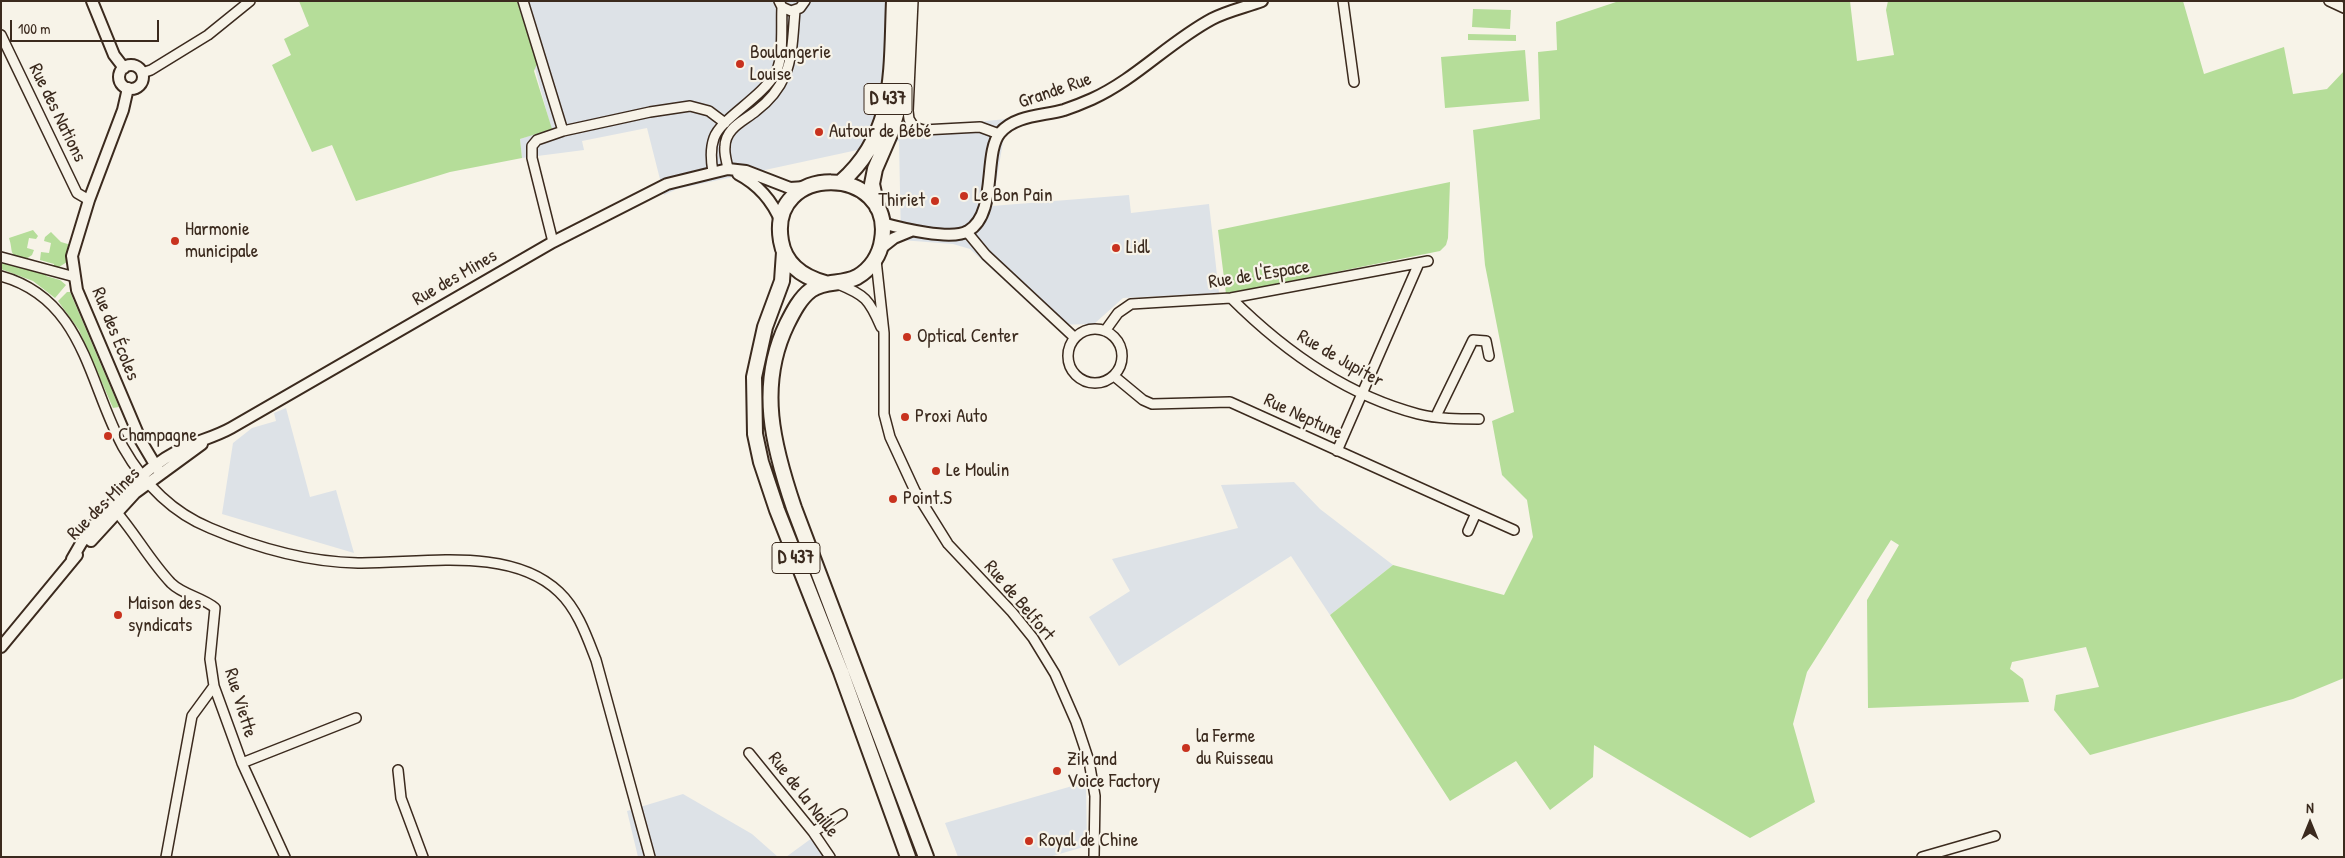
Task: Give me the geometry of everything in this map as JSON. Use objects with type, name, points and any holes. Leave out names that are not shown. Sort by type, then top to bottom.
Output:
[{"type":"main road","name":"D 437","points":[[841,182],[861,163],[877,134],[888,103],[894,1]]},
{"type":"main road","name":"D 437","points":[[880,216],[872,184],[899,104],[904,1]]},
{"type":"main road","points":[[841,182],[856,187],[869,197],[880,216],[878,254],[859,276],[831,283],[810,279],[797,271],[784,251],[780,235],[781,222],[790,202],[806,187],[818,183],[841,182]]},
{"type":"main road","name":"D 437","points":[[784,251],[782,281],[765,327],[754,377],[754,425],[759,453],[777,510],[841,672],[908,857]]},
{"type":"main road","name":"D 437","points":[[831,283],[804,296],[780,338],[774,362],[771,390],[771,420],[776,451],[794,508],[926,857]]},
{"type":"street","points":[[92,1],[114,54],[124,68]]},
{"type":"street","points":[[142,73],[151,70],[208,34],[250,1]]},
{"type":"street","points":[[523,1],[563,131]]},
{"type":"street","points":[[795,11],[805,1]]},
{"type":"street","points":[[880,216],[912,231],[956,234],[968,232],[978,222],[984,208],[999,134],[980,127],[923,130],[914,127],[909,120],[913,1]]},
{"type":"street","name":"Grande Rue","points":[[999,134],[1009,125],[1028,117],[1064,110],[1092,99],[1128,78],[1212,19],[1262,1]]},
{"type":"street","points":[[1343,1],[1354,82]]},
{"type":"street","points":[[2329,1],[2344,8]]},
{"type":"street","points":[[713,172],[711,155],[714,137],[725,124],[768,86],[778,69],[781,4],[795,11]]},
{"type":"street","points":[[781,222],[775,208],[762,190],[728,169],[724,145],[733,127],[772,97],[784,76],[788,67],[795,11]]},
{"type":"street","name":"Rue des Nations","points":[[1,35],[77,193],[89,200]]},
{"type":"street","points":[[134,66],[142,73],[140,84],[135,88],[128,88],[121,84],[119,80],[121,71],[124,68],[134,66]]},
{"type":"street","name":"Rue des Écoles","points":[[128,88],[123,110],[89,200],[72,256],[77,290],[141,441],[158,469]]},
{"type":"street","points":[[553,242],[532,158],[532,146],[538,140],[563,131],[650,112],[690,106],[709,111],[725,124]]},
{"type":"street","name":"Rue des Mines","points":[[1,646],[72,559],[79,546],[114,509],[158,469],[553,242],[667,184],[713,172],[728,169],[746,171],[776,185],[790,188],[806,187]]},
{"type":"street","points":[[878,254],[894,238],[912,231]]},
{"type":"street","points":[[968,232],[986,255],[1075,338]]},
{"type":"street","name":"Rue de Belfort","points":[[878,254],[884,334],[884,414],[890,437],[915,491],[948,544],[1012,612],[1033,638],[1055,674],[1076,722],[1089,761],[1095,796],[1094,857]]},
{"type":"street","points":[[1,257],[75,277]]},
{"type":"street","name":"Rue de l'Espace","points":[[1105,331],[1118,313],[1131,304],[1231,298],[1424,262],[1362,394]]},
{"type":"street","points":[[1,276],[33,289],[52,304],[65,319],[81,347],[123,446],[144,480],[158,496],[180,513],[210,528],[275,551],[309,559],[357,563],[477,561],[510,566],[534,575],[558,592],[572,608],[584,630],[596,660],[650,857]]},
{"type":"street","points":[[831,283],[858,292],[872,305],[884,334]]},
{"type":"street","name":"Rue de Jupiter","points":[[1231,298],[1284,346],[1362,394],[1418,414],[1479,419]]},
{"type":"street","points":[[1087,330],[1105,331],[1112,335],[1121,347],[1122,363],[1114,376],[1106,381],[1088,383],[1080,379],[1069,364],[1068,354],[1075,338],[1087,330]]},
{"type":"street","points":[[1436,416],[1474,340],[1486,341],[1490,356]]},
{"type":"street","name":"Rue Neptune","points":[[1114,376],[1143,400],[1152,404],[1230,402],[1514,530]]},
{"type":"street","points":[[1337,451],[1362,394]]},
{"type":"street","name":"Rue Viette","points":[[114,509],[172,584],[215,608],[210,658],[214,686],[242,763],[285,857]]},
{"type":"street","points":[[1468,531],[1476,513]]},
{"type":"street","points":[[166,857],[192,716],[214,686]]},
{"type":"street","points":[[242,763],[356,718]]},
{"type":"street","name":"Rue de la Naille","points":[[750,753],[813,832],[830,857]]},
{"type":"street","points":[[398,770],[401,798],[423,857]]},
{"type":"street","points":[[813,832],[842,814]]},
{"type":"street","points":[[1922,857],[1995,836]]},
{"type":"shaded area","points":[[517,1],[915,1],[910,128],[1007,119],[992,206],[1129,195],[1131,213],[1209,204],[1219,293],[1123,298],[1094,324],[1052,325],[970,249],[953,244],[901,240],[899,141],[677,189],[664,195],[647,128],[582,141],[584,150],[522,158],[520,139],[551,128]]},
{"type":"shaded area","points":[[286,408],[310,497],[336,490],[354,553],[222,514],[233,443],[252,428],[276,421],[274,413]]},
{"type":"shaded area","points":[[1294,482],[1320,509],[1393,565],[1330,615],[1291,556],[1119,666],[1089,617],[1130,591],[1112,559],[1238,528],[1221,485]]},
{"type":"shaded area","points":[[1086,782],[1087,846],[1049,857],[958,857],[945,823]]},
{"type":"shaded area","points":[[683,794],[752,834],[778,857],[638,857],[627,811]]},
{"type":"shaded area","points":[[812,838],[824,857],[786,857]]},
{"type":"green space","points":[[299,1],[517,1],[537,64],[534,71],[552,129],[520,139],[522,158],[450,172],[356,201],[332,145],[312,152],[272,65],[291,55],[284,39],[309,26]]},
{"type":"green space","points":[[1619,1],[1850,1],[1857,61],[1894,55],[1886,10],[1888,1],[2183,1],[2204,74],[2284,47],[2293,94],[2327,89],[2344,71],[2344,678],[2293,699],[2090,755],[2054,710],[2056,695],[2099,687],[2086,647],[2012,662],[2010,669],[2023,679],[2029,702],[1868,708],[1867,600],[1899,545],[1891,540],[1807,672],[1793,724],[1815,802],[1750,838],[1594,745],[1593,777],[1550,810],[1516,761],[1450,801],[1330,615],[1393,565],[1504,595],[1533,537],[1527,500],[1502,475],[1492,421],[1514,412],[1485,265],[1473,130],[1540,119],[1538,52],[1557,50],[1556,22]]},
{"type":"green space","points":[[1473,9],[1511,10],[1510,29],[1472,27]]},
{"type":"green space","points":[[1468,34],[1516,35],[1516,41],[1468,40]]},
{"type":"green space","points":[[1525,50],[1529,101],[1445,108],[1441,57]]},
{"type":"green space","points":[[1450,182],[1448,238],[1446,245],[1440,251],[1226,294],[1218,230]]},
{"type":"green space","points":[[33,230],[38,236],[36,239],[29,238],[27,248],[34,250],[32,255],[26,259],[14,255],[9,238]]},
{"type":"green space","points":[[51,232],[61,242],[71,245],[67,262],[59,267],[53,267],[54,264],[40,260],[41,252],[49,253],[51,243],[44,241],[45,237]]},
{"type":"green space","points":[[1,261],[47,274],[46,276],[60,280],[66,285],[55,298],[33,281],[1,269]]},
{"type":"green space","points":[[67,292],[70,292],[119,407],[113,408],[79,330],[58,301]]},
{"type":"place","name":"Boulangerie Louise","points":[[740,64]]},
{"type":"place","name":"Autour de Bébé","points":[[819,132]]},
{"type":"place","name":"Le Bon Pain","points":[[964,196]]},
{"type":"place","name":"Thiriet","points":[[935,201]]},
{"type":"place","name":"Harmonie municipale","points":[[175,241]]},
{"type":"place","name":"Lidl","points":[[1116,248]]},
{"type":"place","name":"Optical Center","points":[[907,337]]},
{"type":"place","name":"Proxi Auto","points":[[905,417]]},
{"type":"place","name":"Champagne","points":[[108,436]]},
{"type":"place","name":"Le Moulin","points":[[936,471]]},
{"type":"place","name":"Point.S","points":[[893,499]]},
{"type":"place","name":"Maison des syndicats","points":[[118,615]]},
{"type":"place","name":"la Ferme du Ruisseau","points":[[1186,748]]},
{"type":"place","name":"Zik and Voice Factory","points":[[1057,771]]},
{"type":"place","name":"Royal de Chine","points":[[1029,841]]}]
